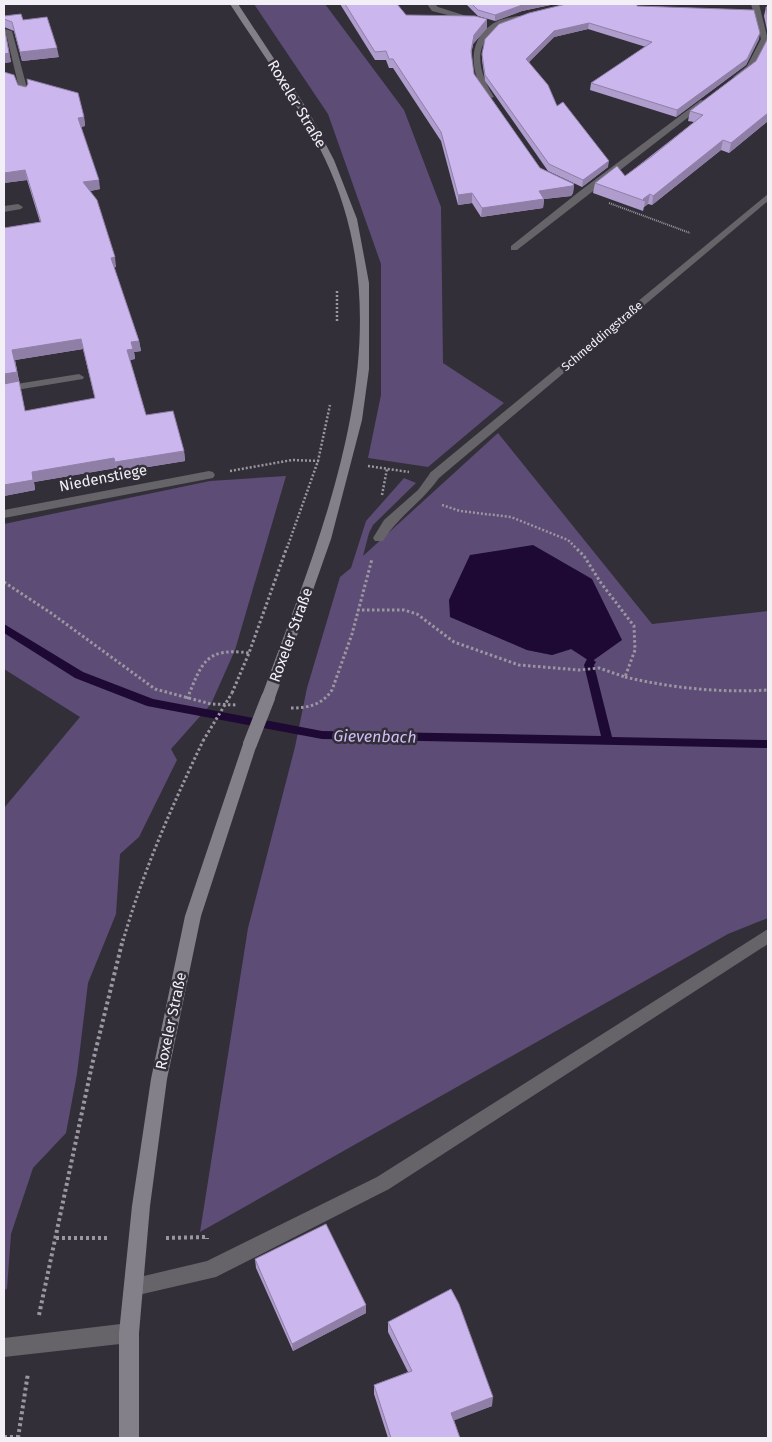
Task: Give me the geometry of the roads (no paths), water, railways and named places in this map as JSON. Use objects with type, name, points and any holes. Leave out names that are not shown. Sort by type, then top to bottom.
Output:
[{"type":"main road","name":"Roxeler Straße","points":[[129,1438],[129,1333],[141,1206],[159,1079],[193,916],[250,744],[325,539],[356,420],[364,369],[364,283],[352,219],[330,160],[305,112],[234,4]]},
{"type":"street","points":[[432,4],[435,9],[495,26]]},
{"type":"street","points":[[726,85],[750,67],[764,39],[756,4]]},
{"type":"street","points":[[496,105],[479,82],[476,60],[479,44],[495,26],[525,15]]},
{"type":"street","points":[[8,31],[13,65],[24,92]]},
{"type":"street","points":[[514,248],[579,191],[710,97]]},
{"type":"street","name":"Schmeddingstraße","points":[[435,475],[768,197]]},
{"type":"street","points":[[4,209],[18,207]]},
{"type":"street","points":[[4,389],[79,377]]},
{"type":"street","name":"Niedenstiege","points":[[4,514],[208,475]]},
{"type":"street","points":[[134,1287],[209,1270],[383,1183],[768,936]]},
{"type":"street","points":[[4,1348],[129,1333]]},
{"type":"lane","name":"Schmeddingstraße","points":[[379,538],[388,523],[422,494],[435,475]]},
{"type":"waterway","name":"Gievenbach","points":[[4,628],[79,675],[151,703],[322,735],[608,741]]},
{"type":"waterway","points":[[591,662],[589,665],[608,741]]},
{"type":"waterway","name":"Gievenbach","points":[[608,741],[768,744]]}]
